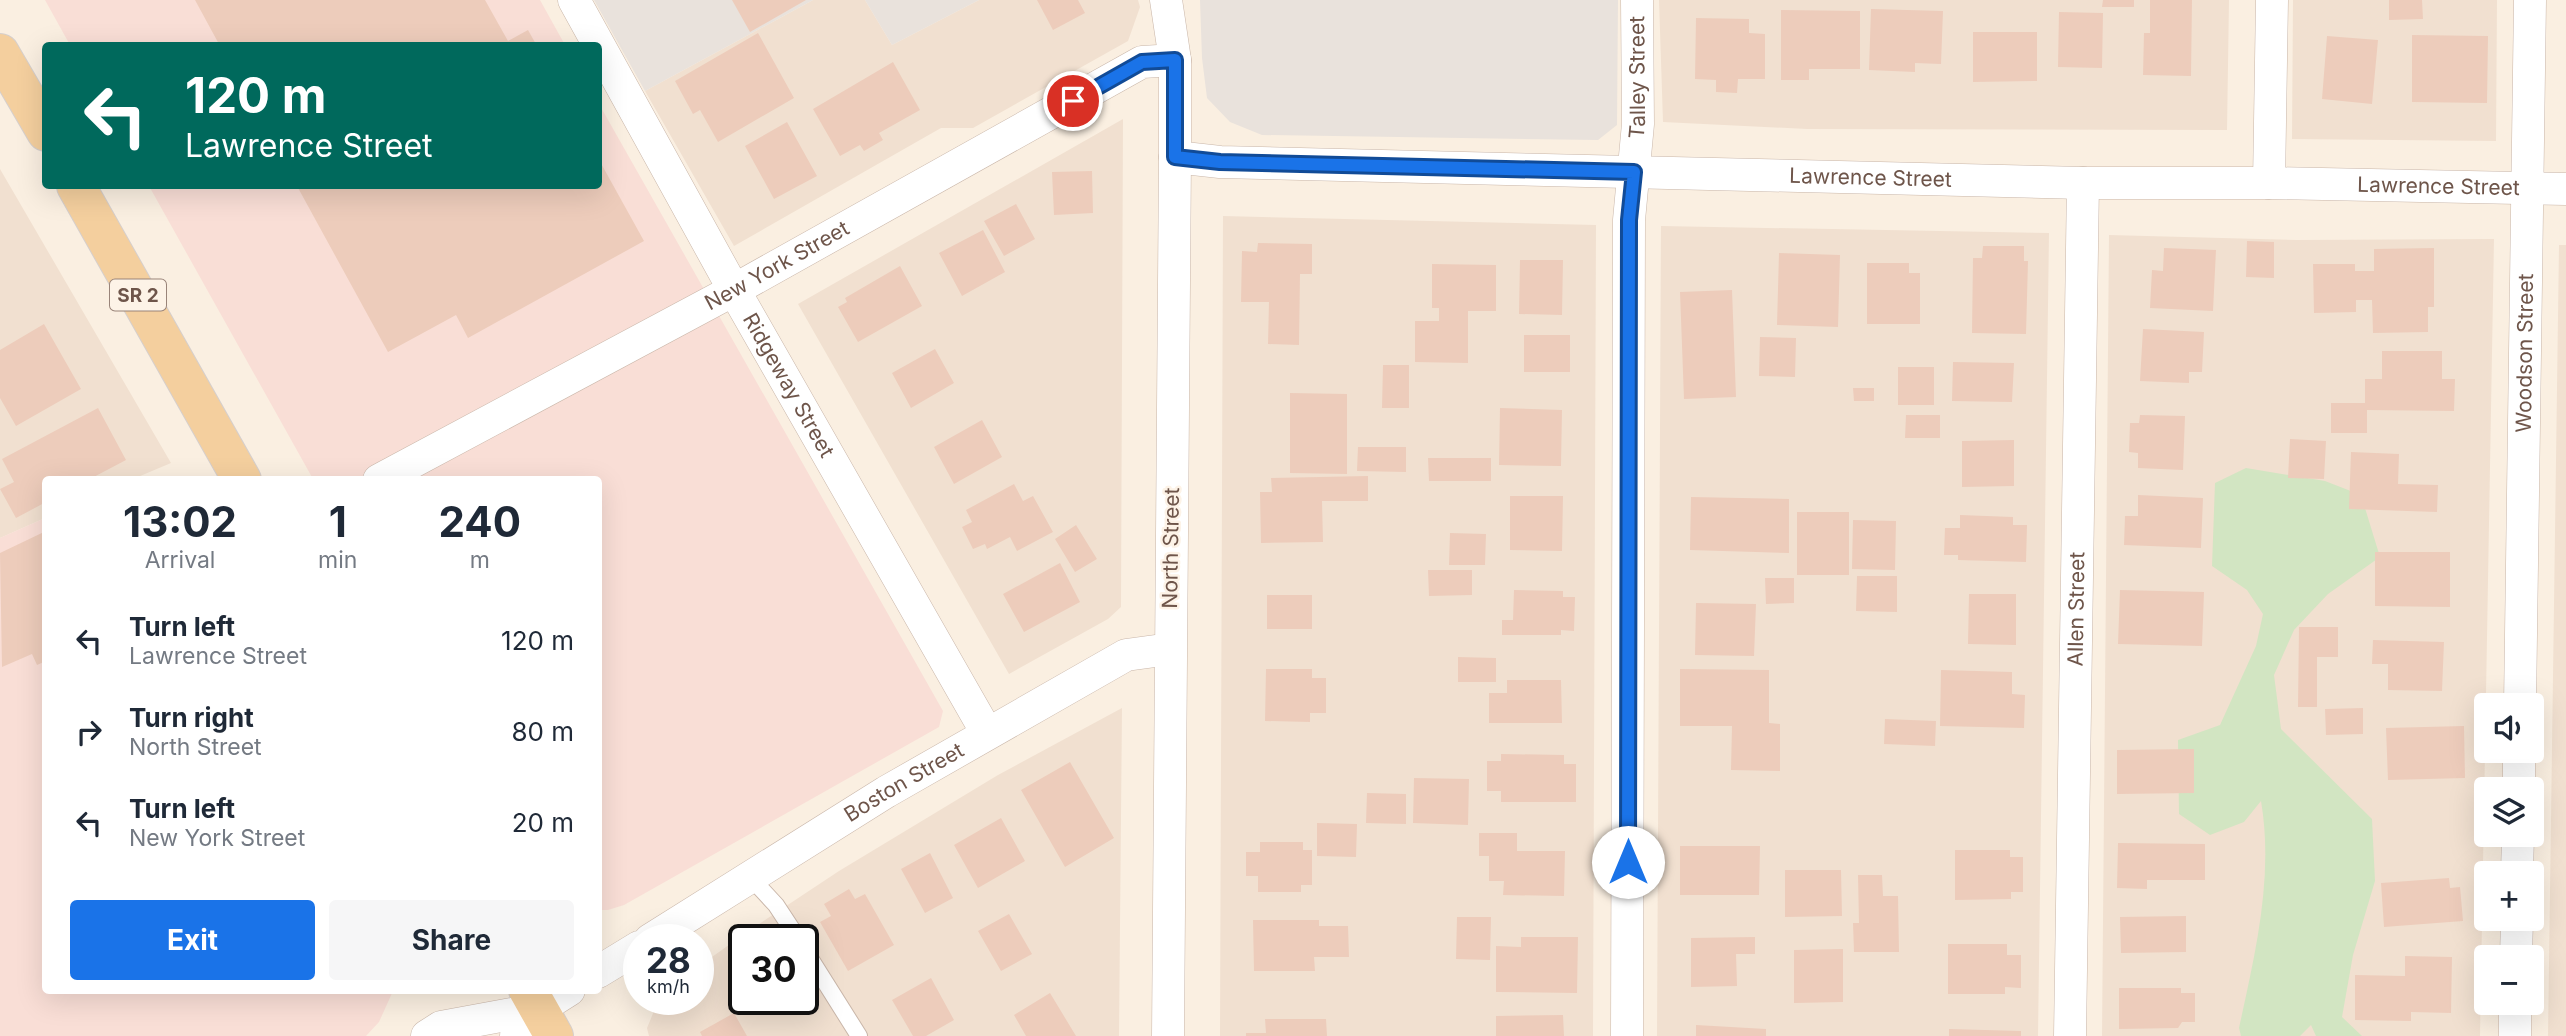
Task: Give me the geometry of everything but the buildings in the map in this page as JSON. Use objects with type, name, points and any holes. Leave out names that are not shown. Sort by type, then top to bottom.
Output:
[{"type":"main road","points":[[0,53],[42,125]]},
{"type":"main road","name":"SR 2","points":[[78,189],[240,476]]},
{"type":"street","name":"Ridgeway Street","points":[[574,0],[597,42]]},
{"type":"street","name":"North Street","points":[[1166,0],[1175,60],[1168,1036]]},
{"type":"street","name":"Talley Street","points":[[1627,1036],[1629,220],[1638,124],[1637,0]]},
{"type":"street","points":[[2269,183],[2272,0]]},
{"type":"street","name":"Woodson Street","points":[[2520,693],[2530,0]]},
{"type":"street","name":"Ridgeway Street","points":[[602,51],[734,290],[987,733]]},
{"type":"street","name":"New York Street","points":[[386,476],[734,290],[1142,62],[1175,60]]},
{"type":"street","name":"Lawrence Street","points":[[1175,157],[1220,162],[2083,183],[2269,183],[2566,189]]},
{"type":"street","name":"Allen Street","points":[[2070,1036],[2083,183]]},
{"type":"street","name":"Boston Street","points":[[676,924],[987,733],[1125,654],[1170,649]]},
{"type":"street","points":[[602,970],[623,957]]},
{"type":"street","points":[[427,1036],[441,1027],[541,1012]]},
{"type":"street","points":[[2515,1015],[2515,1036]]},
{"type":"lane","points":[[751,878],[776,905],[788,924]]},
{"type":"lane","points":[[819,972],[859,1036]]},
{"type":"shaded area","points":[[45,0],[540,0],[563,42],[68,42]]},
{"type":"shaded area","points":[[594,0],[813,0],[645,91]]},
{"type":"shaded area","points":[[813,0],[865,0],[892,45],[979,0],[1138,0],[1140,7],[1128,41],[973,128],[941,128],[734,246],[645,91]]},
{"type":"shaded area","points":[[865,0],[979,0],[892,45]]},
{"type":"shaded area","points":[[1200,0],[1618,0],[1617,125],[1598,140],[1262,135],[1230,122],[1207,98],[1202,58]]},
{"type":"shaded area","points":[[1659,0],[2229,0],[2227,130],[1807,129],[1663,122]]},
{"type":"shaded area","points":[[2293,0],[2497,0],[2496,141],[2292,139]]},
{"type":"shaded area","points":[[602,109],[943,711],[939,727],[624,905],[602,910],[602,476],[311,476],[151,189],[602,189]]},
{"type":"shaded area","points":[[1123,119],[1121,607],[1108,619],[1009,674],[798,304]]},
{"type":"shaded area","points":[[0,169],[171,463],[140,476],[42,476],[42,519],[0,538]]},
{"type":"shaded area","points":[[1223,216],[1596,225],[1593,1036],[1220,1036]]},
{"type":"shaded area","points":[[1661,226],[2049,233],[2038,1036],[1657,1036]]},
{"type":"shaded area","points":[[2109,235],[2296,240],[2494,239],[2486,693],[2474,693],[2474,763],[2485,763],[2485,777],[2474,777],[2474,847],[2483,847],[2483,861],[2474,861],[2474,931],[2482,931],[2482,945],[2474,945],[2474,1015],[2480,1015],[2480,1036],[2102,1036]]},
{"type":"shaded area","points":[[2559,245],[2566,245],[2566,1036],[2548,1036]]},
{"type":"shaded area","points":[[42,519],[42,994],[392,994],[379,1022],[366,1036],[0,1036],[0,538]]},
{"type":"shaded area","points":[[1122,708],[1119,1036],[649,1036],[647,1028],[652,1015],[714,1015],[714,956],[728,946],[728,1015],[819,1015],[819,924],[759,924],[839,871],[998,775]]},
{"type":"green space","points":[[2246,468],[2325,481],[2361,495],[2380,557],[2328,594],[2294,630],[2274,675],[2281,729],[2372,819],[2375,881],[2353,955],[2342,1017],[2362,1036],[2316,1036],[2311,1025],[2300,1036],[2241,1036],[2239,1028],[2264,887],[2261,801],[2244,822],[2210,835],[2179,814],[2178,740],[2220,725],[2256,646],[2263,614],[2247,590],[2212,566],[2215,483]]},
{"type":"route","points":[[1073,101],[1142,62],[1175,60],[1175,157],[1220,162],[1634,172],[1629,220],[1628,862]]}]
